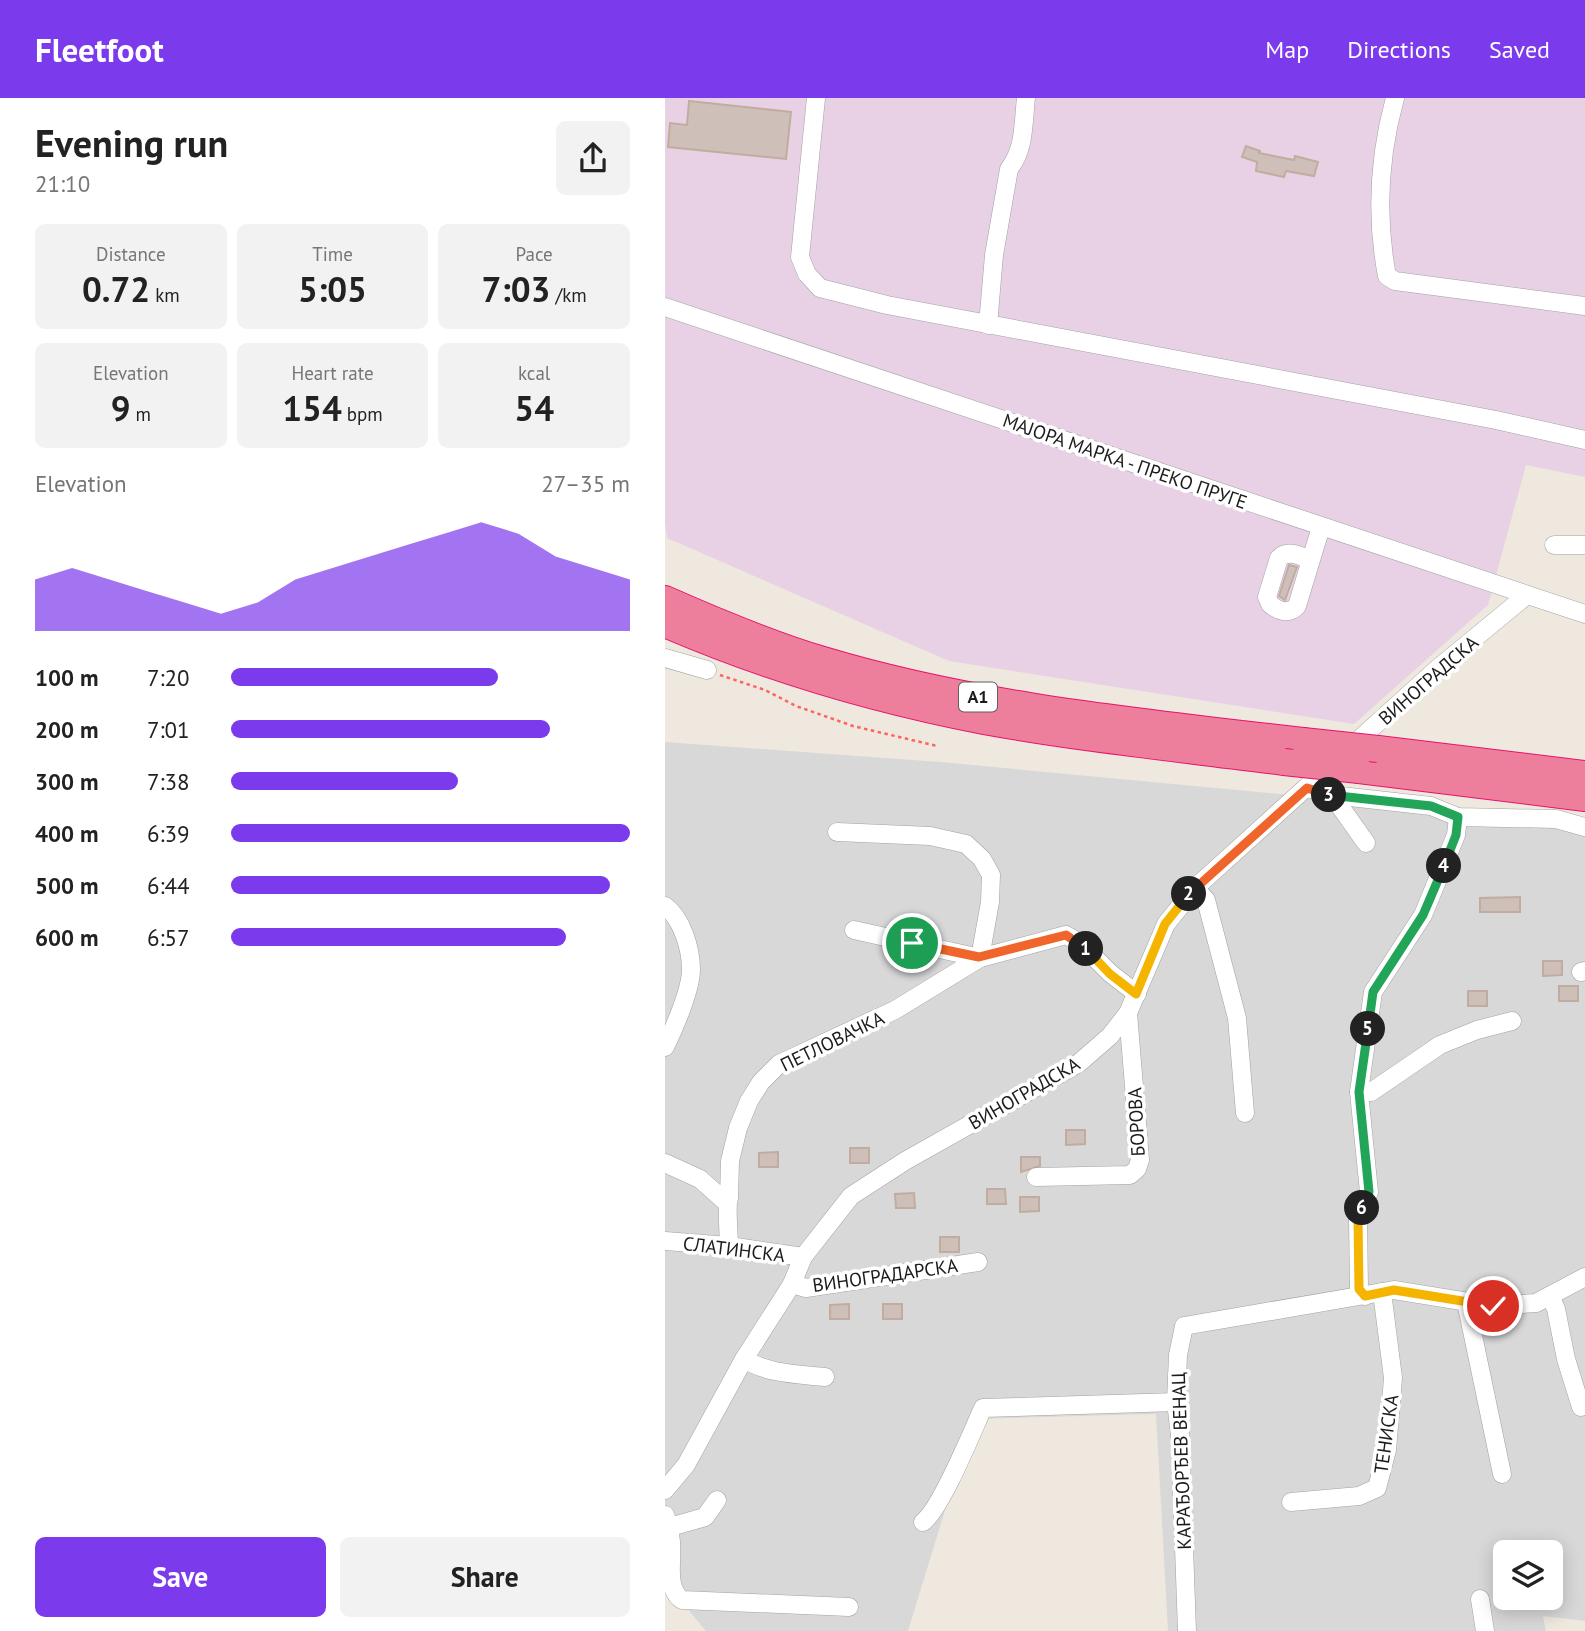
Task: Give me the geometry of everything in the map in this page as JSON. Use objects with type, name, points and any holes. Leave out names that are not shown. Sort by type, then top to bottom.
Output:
[{"type":"highway","name":"A1","points":[[665,599],[796,651],[932,687],[1074,713],[1585,774]]},
{"type":"highway","name":"A1","points":[[665,624],[786,670],[837,686],[938,711],[1108,740],[1585,798]]},
{"type":"street","points":[[816,98],[800,257],[807,274],[820,288],[988,325],[1496,420],[1585,440]]},
{"type":"street","points":[[988,325],[994,255],[1009,169],[1017,160],[1021,146],[1025,98]]},
{"type":"street","points":[[1395,98],[1383,154],[1380,198],[1383,254],[1388,276],[1395,281],[1585,306]]},
{"type":"street","name":"МАЈОРА МАРКА - ПРЕКО ПРУГЕ","points":[[665,307],[1527,596],[1582,610]]},
{"type":"street","points":[[1311,560],[1321,527]]},
{"type":"street","points":[[1554,544],[1585,545]]},
{"type":"street","name":"ВИНОГРАДСКА","points":[[665,1490],[686,1465],[744,1359],[792,1284],[803,1257],[851,1196],[905,1161],[1079,1063],[1110,1036],[1128,1013],[1165,924],[1195,888],[1437,669],[1527,596]]},
{"type":"street","points":[[665,658],[707,670]]},
{"type":"street","points":[[1307,788],[1332,795],[1431,806],[1458,817],[1556,819],[1585,827]]},
{"type":"street","points":[[1332,795],[1366,843]]},
{"type":"street","points":[[1374,1294],[1359,1289],[1358,1219],[1369,1192],[1359,1092],[1373,992],[1423,915],[1456,835],[1458,817]]},
{"type":"street","points":[[837,832],[930,836],[966,844],[982,859],[991,875],[990,902],[979,957]]},
{"type":"street","points":[[1195,888],[1206,900],[1237,1018],[1245,1113]]},
{"type":"street","points":[[665,1047],[674,1030],[691,971],[686,940],[676,914],[666,906]]},
{"type":"street","name":"ПЕТЛОВАЧКА","points":[[854,930],[979,957]]},
{"type":"street","name":"ПЕТЛОВАЧКА","points":[[729,1246],[730,1219],[727,1203],[730,1161],[738,1128],[749,1101],[761,1082],[779,1064],[895,1010],[979,957],[1066,935],[1080,943],[1110,974],[1136,994]]},
{"type":"street","name":"БОРОВА","points":[[1036,1177],[1130,1175],[1137,1168],[1140,1160],[1128,1013]]},
{"type":"street","points":[[1359,1092],[1371,1092],[1440,1045],[1477,1030],[1512,1021]]},
{"type":"street","points":[[665,1163],[700,1179],[727,1203]]},
{"type":"street","name":"СЛАТИНСКА","points":[[665,1241],[729,1246],[803,1257]]},
{"type":"street","name":"ВИНОГРАДАРСКА","points":[[792,1284],[806,1288],[978,1262]]},
{"type":"street","name":"КАРАЂОРЂЕВ ВЕНАЦ","points":[[1187,1631],[1181,1435],[1176,1402],[1178,1355],[1184,1326],[1394,1290],[1493,1306],[1536,1303],[1585,1277]]},
{"type":"street","name":"ТЕНИСКА","points":[[1291,1502],[1359,1496],[1377,1488],[1387,1450],[1393,1378],[1374,1294]]},
{"type":"street","points":[[1550,1296],[1556,1309],[1566,1359],[1581,1407]]},
{"type":"street","points":[[1466,1302],[1502,1474]]},
{"type":"street","points":[[744,1359],[753,1365],[781,1373],[825,1377]]},
{"type":"street","points":[[923,1522],[930,1517],[940,1498],[983,1408],[1176,1402]]},
{"type":"street","points":[[717,1500],[705,1517],[668,1526],[672,1586],[677,1597],[682,1600],[849,1606]]},
{"type":"street","points":[[1480,1599],[1485,1631]]},
{"type":"path","points":[[707,670],[853,726],[937,746]]},
{"type":"shaded area","points":[[665,98],[1585,98],[1585,477],[1526,465],[1488,605],[1354,724],[949,661],[667,538]]},
{"type":"shaded area","points":[[665,742],[940,762],[1386,804],[1585,827],[1585,1621],[1543,1616],[1546,1631],[1168,1631],[1156,1414],[973,1419],[908,1631],[706,1631],[665,1582]]},
{"type":"building","points":[[689,101],[791,112],[786,159],[668,147],[670,123],[687,125]]},
{"type":"building","points":[[1246,146],[1260,151],[1259,153],[1294,160],[1295,156],[1318,162],[1314,176],[1286,171],[1284,177],[1256,171],[1257,162],[1242,157]]},
{"type":"building","points":[[1289,565],[1297,567],[1285,600],[1279,596]]},
{"type":"building","points":[[1520,897],[1520,912],[1480,912],[1480,898]]},
{"type":"building","points":[[1543,961],[1562,961],[1562,975],[1543,976]]},
{"type":"building","points":[[1559,986],[1578,986],[1578,1001],[1559,1001]]},
{"type":"building","points":[[1468,991],[1487,991],[1487,1006],[1468,1006]]},
{"type":"building","points":[[1066,1130],[1085,1130],[1085,1144],[1066,1145]]},
{"type":"building","points":[[850,1148],[869,1148],[869,1163],[850,1163]]},
{"type":"building","points":[[778,1152],[778,1167],[759,1167],[759,1153]]},
{"type":"building","points":[[1021,1157],[1040,1157],[1040,1166],[1021,1172]]},
{"type":"building","points":[[987,1189],[1005,1189],[1006,1204],[987,1204]]},
{"type":"building","points":[[914,1193],[915,1208],[896,1208],[895,1194]]},
{"type":"building","points":[[1020,1197],[1039,1197],[1039,1211],[1020,1212]]},
{"type":"building","points":[[940,1237],[959,1237],[959,1252],[940,1252]]},
{"type":"building","points":[[849,1304],[849,1319],[830,1319],[830,1305]]},
{"type":"building","points":[[883,1304],[902,1304],[902,1319],[883,1319]]},
{"type":"route","points":[[912,943],[979,957],[1066,935],[1080,943],[1110,974],[1136,994],[1165,924],[1176,910],[1195,888],[1307,788],[1332,795],[1431,806],[1458,817],[1456,835],[1423,915],[1373,992],[1359,1092],[1369,1192],[1358,1219],[1359,1289],[1365,1296],[1394,1290],[1493,1306]]}]
